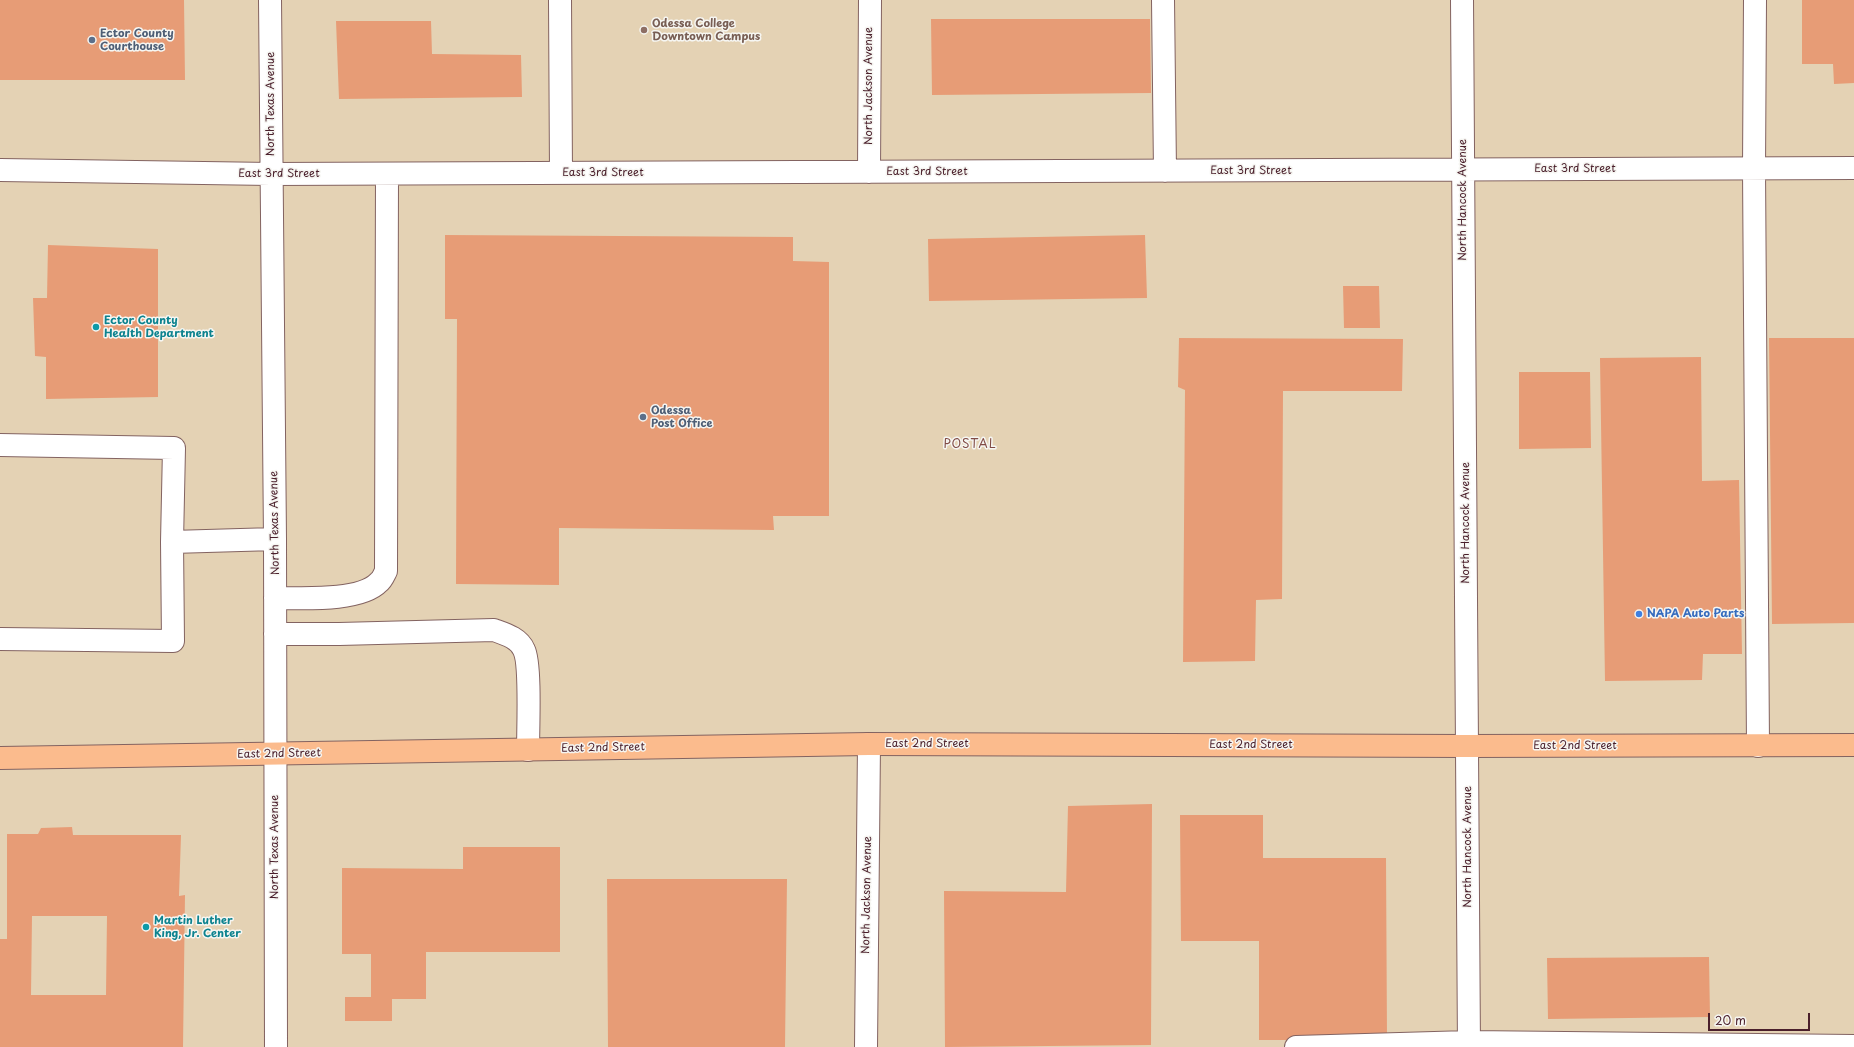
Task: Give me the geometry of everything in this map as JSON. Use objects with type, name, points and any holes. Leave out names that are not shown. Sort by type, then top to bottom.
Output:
[{"type":"main road","name":"East 2nd Street","points":[[0,758],[869,744],[1467,746],[1854,745]]},
{"type":"street","name":"North Texas Avenue","points":[[270,0],[275,539],[276,1047]]},
{"type":"street","points":[[560,0],[561,173]]},
{"type":"street","name":"North Jackson Avenue","points":[[869,172],[870,0]]},
{"type":"street","points":[[1163,0],[1165,171]]},
{"type":"street","name":"North Hancock Avenue","points":[[1462,0],[1468,1044]]},
{"type":"street","points":[[1755,0],[1754,169],[1758,746]]},
{"type":"street","name":"East 3rd Street","points":[[0,170],[387,174],[1854,168]]},
{"type":"street","points":[[275,598],[340,598],[374,586],[380,582],[386,571],[387,174]]},
{"type":"street","points":[[0,445],[174,448],[172,542],[173,641],[0,639]]},
{"type":"street","points":[[172,542],[275,539]]},
{"type":"street","points":[[275,634],[494,630],[507,635],[518,641],[525,650],[528,691],[528,750]]},
{"type":"street","name":"North Jackson Avenue","points":[[866,1047],[869,744]]},
{"type":"street","points":[[1296,1047],[1468,1044],[1854,1046]]},
{"type":"shaded area","points":[[0,0],[1854,0],[1854,1047],[0,1047]]},
{"type":"building","name":"Ector County Courthouse","points":[[0,0],[184,0],[185,80],[0,80]]},
{"type":"building","points":[[1802,0],[1854,0],[1854,83],[1834,84],[1833,64],[1802,64]]},
{"type":"building","points":[[931,19],[1150,19],[1151,93],[932,95]]},
{"type":"building","points":[[336,21],[431,21],[432,54],[521,55],[522,97],[339,99]]},
{"type":"building","name":"Odessa Post Office","points":[[445,235],[793,237],[793,261],[829,262],[829,516],[773,516],[774,530],[559,528],[559,585],[456,584],[457,319],[445,319]]},
{"type":"building","points":[[1145,235],[1147,298],[929,301],[928,239]]},
{"type":"building","name":"Ector County Health Department","points":[[48,245],[158,249],[158,397],[46,399],[46,357],[35,356],[33,298],[47,298]]},
{"type":"building","points":[[1343,286],[1379,286],[1380,328],[1344,328]]},
{"type":"building","points":[[1179,338],[1403,339],[1402,391],[1283,391],[1282,599],[1256,600],[1255,661],[1183,662],[1185,390],[1178,387]]},
{"type":"building","points":[[1769,338],[1854,338],[1854,623],[1772,624]]},
{"type":"building","points":[[1701,357],[1702,481],[1739,480],[1742,654],[1703,654],[1702,680],[1605,681],[1600,358]]},
{"type":"building","points":[[1519,372],[1590,372],[1591,448],[1519,449]]},
{"type":"building","points":[[1152,804],[1151,1045],[945,1047],[944,891],[1066,892],[1068,806]]},
{"type":"building","points":[[1180,815],[1263,815],[1263,858],[1386,858],[1387,1040],[1259,1040],[1259,941],[1181,941]]},
{"type":"building","name":"Martin Luther King, Jr. Center","points":[[72,827],[73,835],[181,835],[179,896],[185,895],[183,1047],[0,1047],[0,939],[7,939],[7,834],[38,834],[41,828]],"holes":[[[32,916],[107,916],[106,995],[31,995]]]},
{"type":"building","points":[[463,847],[560,847],[560,952],[426,952],[426,999],[392,999],[392,1021],[345,1021],[345,997],[371,997],[371,954],[342,954],[342,868],[463,869]]},
{"type":"building","points":[[607,879],[787,879],[785,1047],[608,1047]]},
{"type":"building","points":[[1709,957],[1710,1017],[1548,1019],[1547,958]]},
{"type":"place","name":"Odessa College Downtown Campus","points":[[644,30]]},
{"type":"place","name":"Ector County Courthouse","points":[[92,40]]},
{"type":"place","name":"Ector County Health Department","points":[[96,327]]},
{"type":"place","name":"Odessa Post Office","points":[[643,417]]},
{"type":"place","name":"NAPA Auto Parts","points":[[1639,614]]},
{"type":"place","name":"Martin Luther King, Jr. Center","points":[[146,927]]},
{"type":"district","name":"POSTAL","points":[[970,445]]}]
